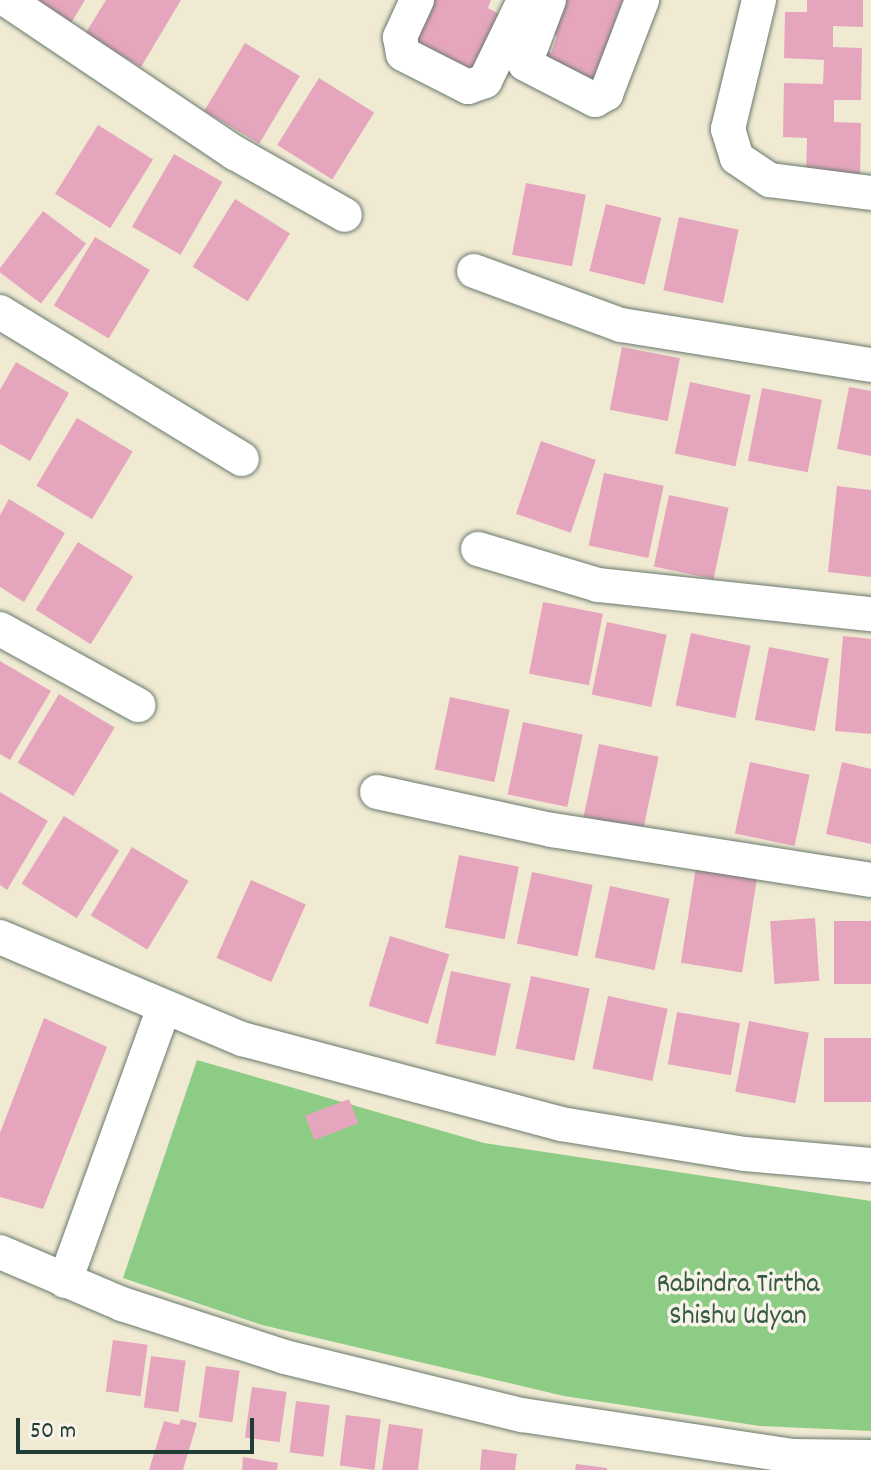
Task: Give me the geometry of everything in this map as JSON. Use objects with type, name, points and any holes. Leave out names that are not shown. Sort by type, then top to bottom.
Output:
[{"type":"street","points":[[7,0],[235,153],[345,215]]},
{"type":"street","points":[[417,0],[400,37],[403,54],[468,87],[485,81],[524,0]]},
{"type":"street","points":[[549,0],[525,64],[595,100],[606,94],[642,0]]},
{"type":"street","points":[[759,0],[728,129],[737,158],[770,180],[871,193]]},
{"type":"street","points":[[474,271],[621,325],[871,365]]},
{"type":"street","points":[[0,312],[242,459]]},
{"type":"street","points":[[478,549],[598,585],[871,614]]},
{"type":"street","points":[[0,629],[138,705]]},
{"type":"street","points":[[377,792],[552,830],[871,880]]},
{"type":"street","points":[[0,937],[242,1039],[561,1124],[745,1154],[871,1165]]},
{"type":"street","points":[[65,1281],[164,1007]]},
{"type":"street","points":[[0,1252],[65,1281],[285,1357],[522,1415],[793,1456],[871,1457]]},
{"type":"green space","name":"Rabindra Tirtha Shishu Udyan","points":[[197,1060],[484,1143],[871,1201],[871,1431],[760,1426],[564,1396],[262,1325],[123,1278]]},
{"type":"building","points":[[32,0],[85,0],[71,23]]},
{"type":"building","points":[[106,0],[181,0],[141,67],[85,34]]},
{"type":"building","points":[[433,0],[491,0],[488,8],[504,17],[477,74],[413,47]]},
{"type":"building","points":[[555,0],[623,0],[613,26],[625,31],[600,95],[530,67],[537,47],[551,53],[557,36],[543,31]]},
{"type":"building","points":[[807,0],[863,0],[863,27],[833,26],[833,47],[862,48],[861,100],[834,100],[834,122],[861,123],[860,179],[806,178],[807,138],[783,137],[784,83],[823,84],[824,60],[784,58],[785,12],[807,12]]},
{"type":"building","points":[[245,43],[300,76],[259,144],[204,111]]},
{"type":"building","points":[[319,78],[374,112],[332,179],[277,145]]},
{"type":"building","points":[[98,125],[153,159],[110,228],[55,194]]},
{"type":"building","points":[[174,154],[222,182],[180,255],[132,227]]},
{"type":"building","points":[[526,183],[586,195],[572,266],[512,255]]},
{"type":"building","points":[[235,199],[290,233],[248,301],[193,267]]},
{"type":"building","points":[[606,204],[661,218],[645,285],[589,271]]},
{"type":"building","points":[[43,211],[86,243],[41,303],[0,273],[0,268]]},
{"type":"building","points":[[679,217],[739,230],[723,303],[663,290]]},
{"type":"building","points":[[95,237],[150,270],[109,339],[54,306]]},
{"type":"building","points":[[622,347],[680,358],[668,421],[610,410]]},
{"type":"building","points":[[16,362],[69,393],[30,461],[0,444],[0,390]]},
{"type":"building","points":[[690,382],[751,395],[735,466],[675,453]]},
{"type":"building","points":[[849,387],[871,391],[871,456],[837,449]]},
{"type":"building","points":[[762,388],[822,400],[808,472],[748,461]]},
{"type":"building","points":[[77,418],[133,451],[92,519],[36,486]]},
{"type":"building","points":[[541,441],[596,460],[571,533],[516,514]]},
{"type":"building","points":[[604,473],[664,486],[648,558],[589,545]]},
{"type":"building","points":[[837,486],[871,490],[871,577],[828,572]]},
{"type":"building","points":[[669,495],[729,508],[713,579],[654,566]]},
{"type":"building","points":[[9,499],[65,533],[24,602],[0,587],[0,515]]},
{"type":"building","points":[[78,542],[133,576],[91,644],[36,610]]},
{"type":"building","points":[[543,602],[603,614],[589,685],[529,674]]},
{"type":"building","points":[[607,622],[667,635],[651,707],[592,694]]},
{"type":"building","points":[[691,633],[751,646],[735,718],[676,705]]},
{"type":"building","points":[[843,636],[871,639],[871,734],[835,731]]},
{"type":"building","points":[[769,647],[829,659],[815,731],[755,720]]},
{"type":"building","points":[[0,661],[51,691],[10,760],[0,754]]},
{"type":"building","points":[[59,694],[115,727],[74,796],[18,763]]},
{"type":"building","points":[[450,697],[510,710],[494,782],[435,769]]},
{"type":"building","points":[[523,722],[583,735],[567,807],[508,794]]},
{"type":"building","points":[[599,744],[659,757],[643,829],[584,816]]},
{"type":"building","points":[[750,762],[810,775],[794,846],[735,833]]},
{"type":"building","points":[[842,762],[871,769],[871,844],[826,834]]},
{"type":"building","points":[[0,792],[48,821],[7,890],[0,885]]},
{"type":"building","points":[[64,816],[119,850],[77,918],[22,884]]},
{"type":"building","points":[[132,847],[189,881],[147,950],[91,916]]},
{"type":"building","points":[[459,855],[519,867],[505,939],[445,928]]},
{"type":"building","points":[[696,867],[757,877],[742,973],[681,963]]},
{"type":"building","points":[[532,872],[593,885],[577,956],[517,943]]},
{"type":"building","points":[[251,880],[306,904],[271,982],[216,958]]},
{"type":"building","points":[[610,886],[670,899],[654,970],[595,957]]},
{"type":"building","points":[[815,918],[819,981],[775,984],[770,921]]},
{"type":"building","points":[[834,921],[871,921],[871,984],[834,984]]},
{"type":"building","points":[[390,936],[449,954],[428,1024],[369,1006]]},
{"type":"building","points":[[451,971],[511,984],[495,1056],[436,1043]]},
{"type":"building","points":[[531,976],[590,988],[574,1061],[516,1048]]},
{"type":"building","points":[[608,996],[668,1009],[652,1081],[593,1068]]},
{"type":"building","points":[[677,1012],[740,1023],[731,1075],[668,1064]]},
{"type":"building","points":[[44,1018],[107,1047],[43,1209],[0,1197],[0,1133]]},
{"type":"building","points":[[749,1021],[809,1033],[795,1103],[735,1092]]},
{"type":"building","points":[[824,1038],[871,1038],[871,1102],[824,1102]]},
{"type":"building","points":[[349,1099],[358,1123],[314,1140],[305,1116]]},
{"type":"building","points":[[113,1340],[148,1345],[140,1396],[106,1391]]},
{"type":"building","points":[[151,1356],[186,1361],[178,1412],[144,1407]]},
{"type":"building","points":[[206,1366],[240,1371],[232,1422],[199,1417]]},
{"type":"building","points":[[252,1387],[287,1392],[280,1442],[245,1438]]},
{"type":"building","points":[[296,1401],[330,1405],[323,1457],[290,1453]]},
{"type":"building","points":[[346,1415],[381,1419],[375,1470],[340,1466]]},
{"type":"building","points":[[181,1419],[197,1423],[183,1470],[149,1470],[164,1421],[179,1425]]},
{"type":"building","points":[[389,1424],[423,1429],[418,1470],[382,1470]]},
{"type":"building","points":[[482,1449],[517,1454],[515,1470],[480,1470]]},
{"type":"building","points":[[243,1457],[278,1463],[277,1470],[242,1470]]},
{"type":"building","points":[[576,1464],[607,1468],[607,1470],[575,1470]]}]
